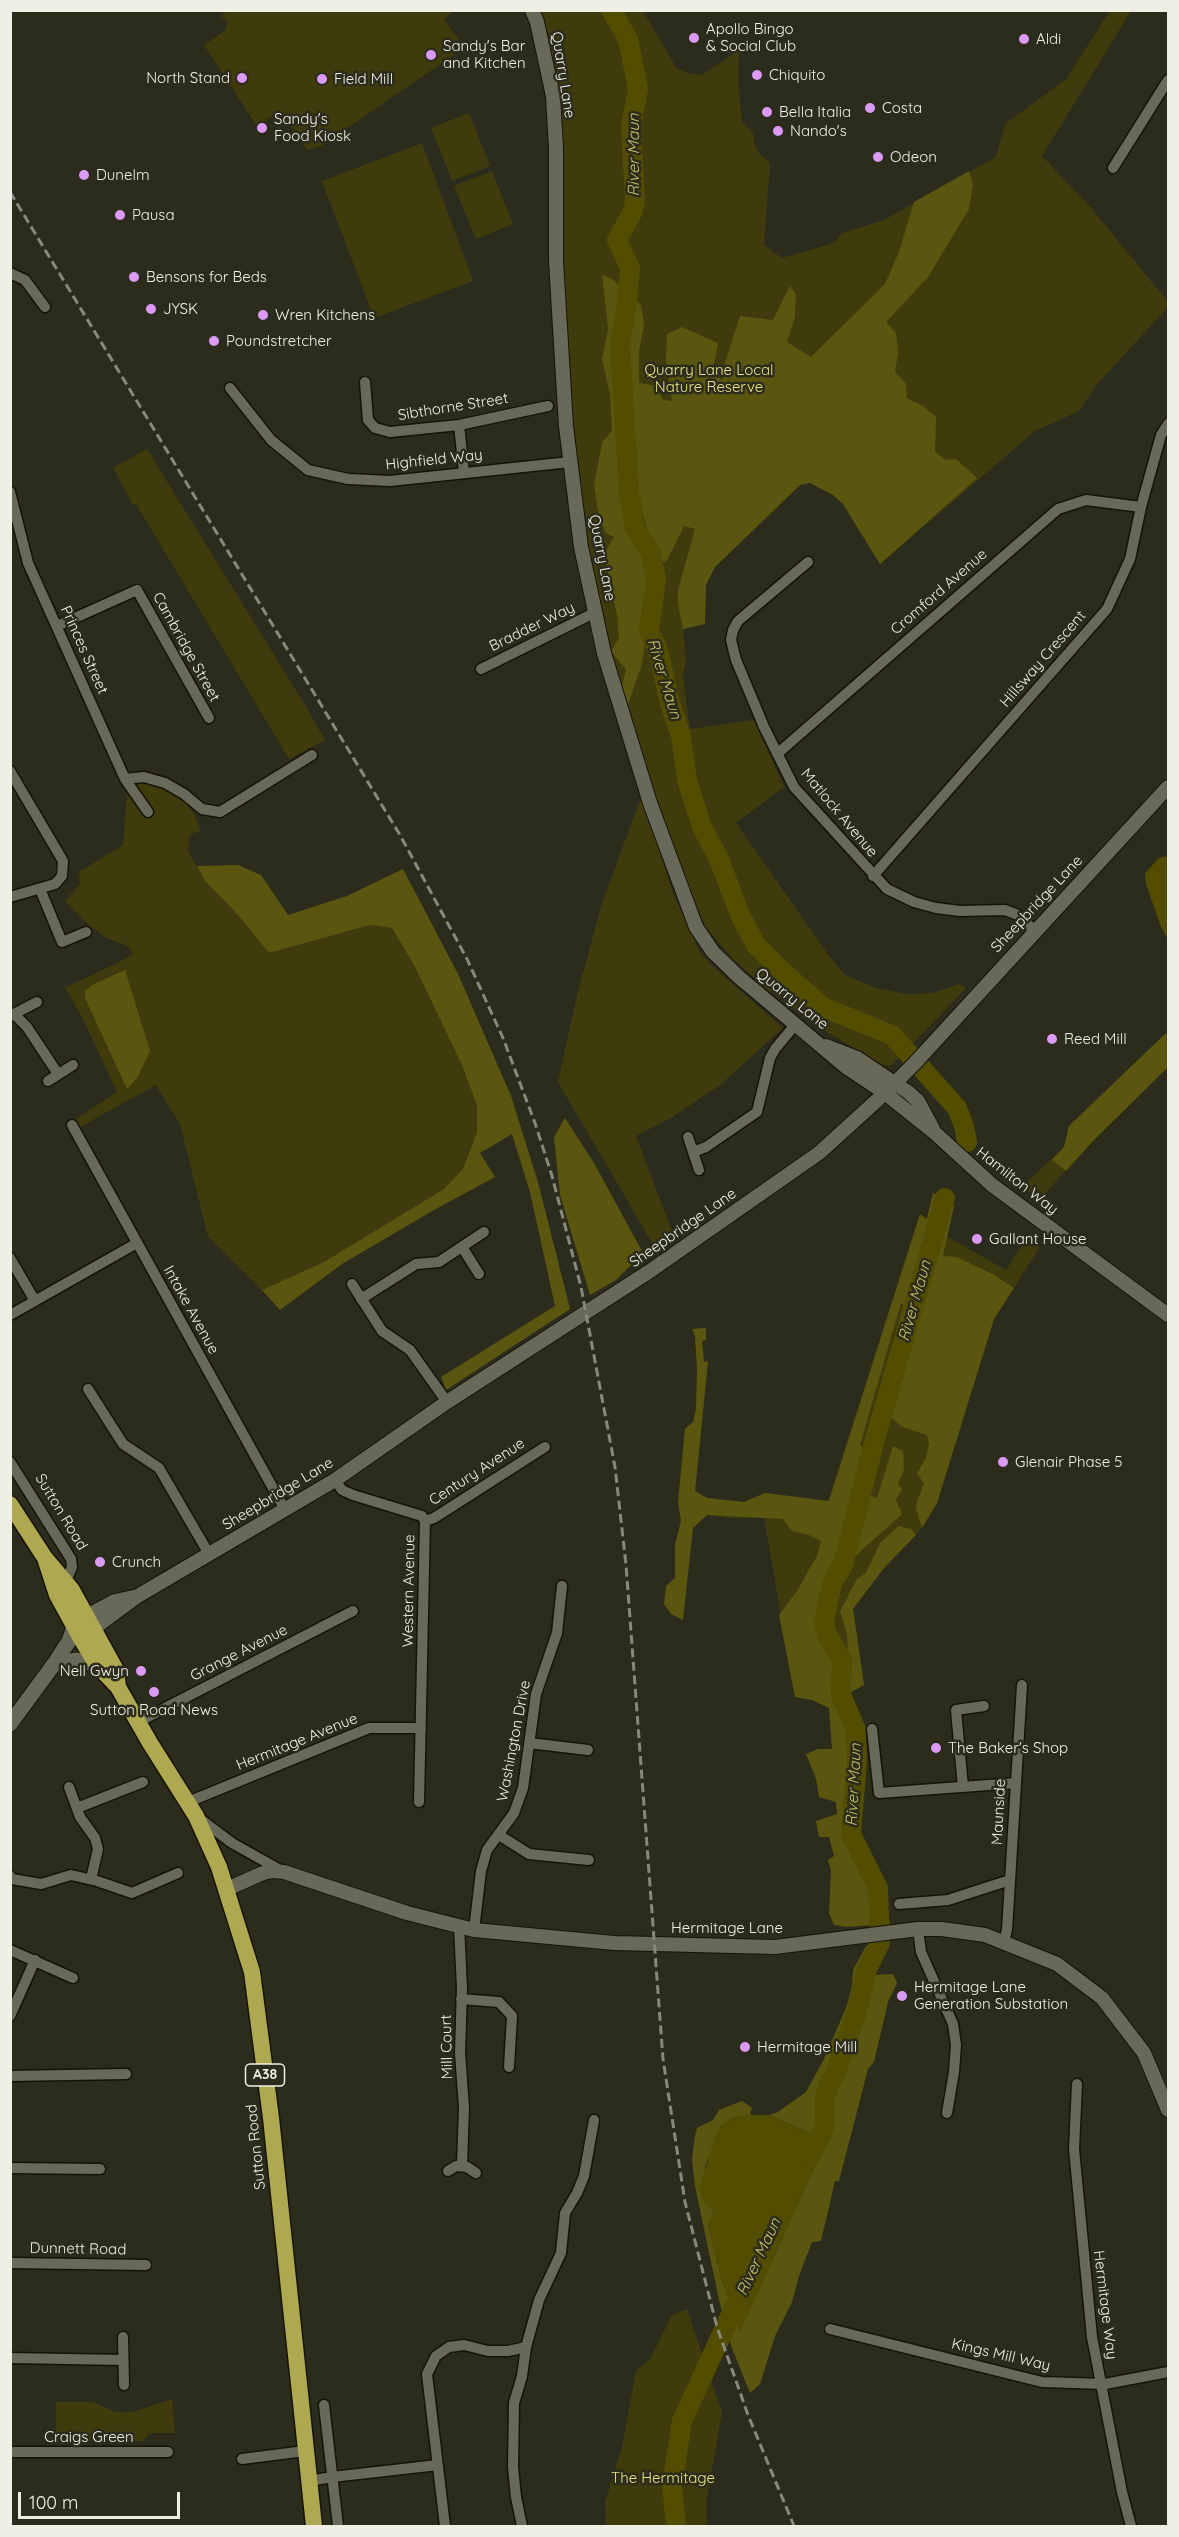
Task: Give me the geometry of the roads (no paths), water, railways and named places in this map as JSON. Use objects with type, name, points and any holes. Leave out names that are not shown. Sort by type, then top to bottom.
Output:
[{"type":"highway","name":"Sutton Road","points":[[10,1504],[61,1584],[97,1665],[118,1687],[192,1809],[211,1846],[227,1889],[252,1972],[283,2228],[314,2526]]},
{"type":"highway","name":"Sutton Road","points":[[81,1630],[116,1670],[118,1687]]},
{"type":"main road","points":[[10,1724],[81,1630]]},
{"type":"main road","points":[[54,1664],[77,1660],[97,1665]]},
{"type":"street","name":"Quarry Lane","points":[[532,10],[537,22],[553,96],[556,148],[556,261],[570,462],[582,547],[604,653],[651,802],[696,927],[713,952],[795,1025],[821,1045],[851,1055],[890,1088]]},
{"type":"street","points":[[1113,168],[1168,80]]},
{"type":"street","points":[[10,273],[25,280],[45,307]]},
{"type":"street","name":"Sibthorne Street","points":[[365,382],[368,420],[375,428],[390,432],[459,425],[548,406]]},
{"type":"street","name":"Highfield Way","points":[[230,388],[271,440],[308,470],[348,479],[390,481],[570,462]]},
{"type":"street","name":"Hillsway Crescent","points":[[873,876],[1107,609],[1130,559],[1141,507],[1161,435],[1168,424]]},
{"type":"street","points":[[459,425],[464,472]]},
{"type":"street","name":"Princes Street","points":[[10,492],[28,562],[125,779],[148,812]]},
{"type":"street","name":"Cromford Avenue","points":[[777,754],[1058,509],[1086,500],[1141,507]]},
{"type":"street","name":"Matlock Avenue","points":[[808,562],[738,621],[731,640],[736,660],[794,787],[886,889],[914,902],[936,908],[960,911],[1005,910],[1018,915],[1035,931]]},
{"type":"street","name":"Cambridge Street","points":[[57,626],[137,590],[208,718]]},
{"type":"street","name":"Bradder Way","points":[[481,669],[596,612]]},
{"type":"street","points":[[125,779],[144,777],[165,783],[184,794],[202,809],[220,812],[312,756]]},
{"type":"street","points":[[10,771],[63,861],[62,876],[55,884],[10,897]]},
{"type":"street","name":"Sheepbridge Lane","points":[[81,1630],[115,1601],[136,1597],[335,1480],[447,1402],[643,1276],[819,1153],[890,1088],[1168,787]]},
{"type":"street","points":[[40,889],[62,942],[86,932]]},
{"type":"street","points":[[37,1002],[12,1015],[27,1027],[58,1074]]},
{"type":"street","points":[[693,1152],[706,1147],[757,1112],[770,1058],[795,1025]]},
{"type":"street","points":[[48,1082],[73,1065]]},
{"type":"street","name":"Hamilton Way","points":[[890,1088],[918,1101],[935,1133],[992,1185],[1168,1315]]},
{"type":"street","name":"Intake Avenue","points":[[72,1125],[284,1508]]},
{"type":"street","points":[[688,1137],[699,1170]]},
{"type":"street","points":[[362,1299],[416,1264],[439,1262],[484,1232]]},
{"type":"street","points":[[10,1315],[137,1243]]},
{"type":"street","points":[[462,1247],[479,1274]]},
{"type":"street","points":[[10,1258],[35,1301]]},
{"type":"street","points":[[352,1284],[382,1331],[410,1350],[447,1402]]},
{"type":"street","points":[[88,1389],[123,1444],[159,1468],[208,1554]]},
{"type":"street","name":"Century Avenue","points":[[425,1521],[434,1518],[544,1447]]},
{"type":"street","name":"Sutton Road","points":[[10,1462],[71,1559],[72,1567],[61,1584]]},
{"type":"street","name":"Western Avenue","points":[[335,1480],[342,1490],[422,1516],[425,1521],[418,1802]]},
{"type":"street","name":"Washington Drive","points":[[474,1930],[481,1871],[487,1850],[514,1813],[523,1788],[536,1694],[557,1633],[562,1586]]},
{"type":"street","name":"Grange Avenue","points":[[138,1722],[353,1611]]},
{"type":"street","name":"Maunside","points":[[1004,1941],[1007,1930],[1022,1685]]},
{"type":"street","points":[[963,1787],[956,1710],[984,1706]]},
{"type":"street","name":"Hermitage Avenue","points":[[192,1809],[369,1728],[420,1728]]},
{"type":"street","points":[[872,1729],[879,1793],[1016,1783]]},
{"type":"street","points":[[529,1743],[588,1750]]},
{"type":"street","points":[[77,1808],[143,1782]]},
{"type":"street","points":[[69,1787],[86,1827],[95,1838],[98,1849],[90,1879]]},
{"type":"street","name":"Hermitage Lane","points":[[192,1809],[232,1843],[284,1872]]},
{"type":"street","points":[[499,1835],[529,1854],[589,1860]]},
{"type":"street","name":"Hermitage Lane","points":[[227,1889],[263,1873],[284,1872],[407,1913],[474,1930],[614,1943],[775,1947],[918,1929],[974,1934],[1004,1941],[1056,1964],[1102,1998],[1144,2053],[1168,2110]]},
{"type":"street","points":[[10,1876],[12,1879],[41,1884],[71,1875],[132,1893],[178,1873]]},
{"type":"street","points":[[899,1904],[948,1900],[1010,1880]]},
{"type":"street","name":"Mill Court","points":[[459,1926],[460,2053],[464,2107],[462,2166]]},
{"type":"street","points":[[918,1929],[921,1952],[953,2025],[956,2045],[955,2063],[947,2113]]},
{"type":"street","points":[[10,1950],[73,1978]]},
{"type":"street","points":[[10,2016],[35,1960]]},
{"type":"street","points":[[461,1999],[499,2002],[512,2016],[509,2067]]},
{"type":"street","points":[[10,2076],[126,2074]]},
{"type":"street","name":"Hermitage Way","points":[[1077,2084],[1074,2149],[1092,2337],[1131,2526]]},
{"type":"street","points":[[522,2526],[516,2497],[512,2430],[514,2403],[539,2300],[561,2253],[565,2213],[584,2176],[594,2120]]},
{"type":"street","points":[[448,2170],[462,2166],[476,2173]]},
{"type":"street","points":[[10,2168],[100,2169]]},
{"type":"street","name":"Dunnett Road","points":[[10,2263],[146,2265]]},
{"type":"street","name":"Kings Mill Way","points":[[830,2329],[1042,2382],[1101,2384],[1145,2378],[1168,2372]]},
{"type":"street","points":[[123,2337],[124,2385]]},
{"type":"street","points":[[445,2526],[427,2374],[436,2356],[449,2347],[464,2345],[498,2351],[526,2347]]},
{"type":"street","points":[[10,2358],[123,2360]]},
{"type":"street","points":[[324,2405],[338,2526]]},
{"type":"street","points":[[242,2459],[305,2451]]},
{"type":"street","name":"Craigs Green","points":[[10,2452],[168,2452]]},
{"type":"street","points":[[309,2481],[438,2464]]},
{"type":"water","points":[[1168,856],[1168,940],[1146,884],[1145,873],[1159,858]]},
{"type":"water","points":[[769,2115],[812,2134],[822,2134],[818,2159],[740,2332],[721,2277],[708,2225],[714,2212],[705,2204],[699,2191],[715,2137],[721,2126],[732,2118]]},
{"type":"waterway","name":"River Maun","points":[[611,10],[628,39],[638,89],[631,126],[635,201],[633,211],[617,240],[630,268],[620,346],[629,492],[635,528],[651,554],[656,580],[649,631],[658,650],[670,703],[681,736],[687,780],[702,827],[719,859],[740,915],[756,945],[823,1007],[892,1035],[957,1108],[967,1142]]},
{"type":"waterway","name":"River Maun","points":[[809,2158],[822,2134],[828,2086],[835,2074],[858,2008],[867,1969],[880,1943],[878,1888],[851,1834],[857,1762],[856,1730],[841,1695],[842,1660],[827,1635],[824,1622],[832,1583],[843,1565],[875,1439],[945,1198]]},
{"type":"waterway","name":"River Maun","points":[[676,2526],[672,2485],[682,2421],[744,2286]]},
{"type":"railway","points":[[10,192],[400,835],[467,959],[503,1038],[535,1123],[552,1176],[581,1287],[615,1467],[626,1565],[663,2059],[685,2202],[717,2327],[748,2415],[794,2526]]},
{"type":"place","name":"Apollo Bingo & Social Club","points":[[694,38]]},
{"type":"place","name":"Aldi","points":[[1024,39]]},
{"type":"place","name":"Sandy's Bar and Kitchen","points":[[431,55]]},
{"type":"place","name":"Chiquito","points":[[757,75]]},
{"type":"place","name":"North Stand","points":[[242,78]]},
{"type":"place","name":"Field Mill","points":[[322,79]]},
{"type":"place","name":"Costa","points":[[870,108]]},
{"type":"place","name":"Bella Italia","points":[[767,112]]},
{"type":"place","name":"Sandy's Food Kiosk","points":[[262,128]]},
{"type":"place","name":"Nando's","points":[[778,131]]},
{"type":"place","name":"Odeon","points":[[878,157]]},
{"type":"place","name":"Dunelm","points":[[84,175]]},
{"type":"place","name":"Pausa","points":[[120,215]]},
{"type":"place","name":"Bensons for Beds","points":[[134,277]]},
{"type":"place","name":"JYSK","points":[[151,309]]},
{"type":"place","name":"Wren Kitchens","points":[[263,315]]},
{"type":"place","name":"Poundstretcher","points":[[214,341]]},
{"type":"place","name":"Reed Mill","points":[[1052,1039]]},
{"type":"place","name":"Gallant House","points":[[977,1239]]},
{"type":"place","name":"Glenair Phase 5","points":[[1003,1462]]},
{"type":"place","name":"Crunch","points":[[100,1562]]},
{"type":"place","name":"Nell Gwyn","points":[[141,1671]]},
{"type":"place","name":"Sutton Road News","points":[[154,1692]]},
{"type":"place","name":"The Baker's Shop","points":[[936,1748]]},
{"type":"place","name":"Hermitage Lane Generation Substation","points":[[902,1996]]},
{"type":"place","name":"Hermitage Mill","points":[[745,2047]]},
{"type":"park label","name":"Quarry Lane Local Nature Reserve","points":[[709,378]]},
{"type":"park label","name":"The Hermitage","points":[[663,2478]]}]
